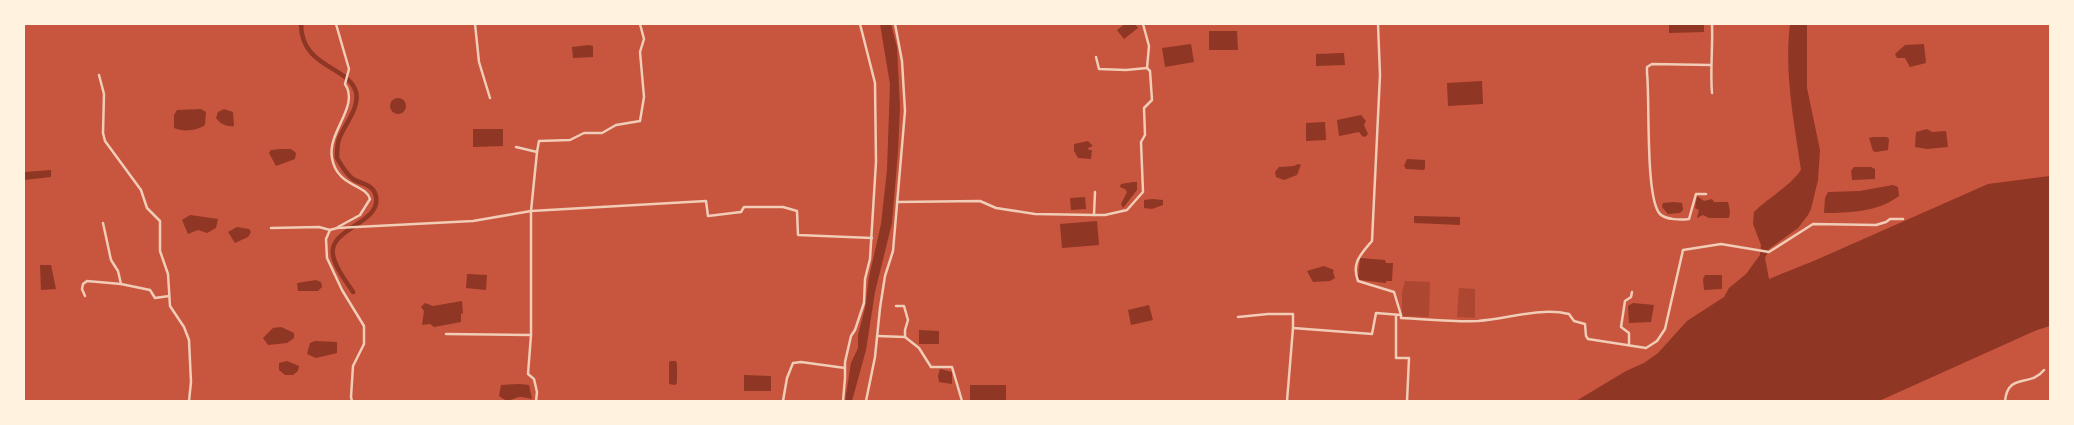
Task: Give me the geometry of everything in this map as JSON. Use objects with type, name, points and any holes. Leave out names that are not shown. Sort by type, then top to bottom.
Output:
[{"type":"street","points":[[271,228],[320,226],[330,230],[360,215],[370,198],[369,193],[364,189],[346,181],[337,171],[332,158],[332,143],[336,129],[349,101],[348,90],[345,84],[348,69],[336,24]]},
{"type":"street","points":[[474,24],[479,62],[490,98]]},
{"type":"street","points":[[536,401],[538,392],[534,379],[528,374],[531,334],[531,211],[539,141],[570,140],[584,133],[602,133],[616,125],[640,120],[644,97],[640,52],[644,39],[640,24]]},
{"type":"street","points":[[843,401],[845,368],[851,336],[855,330],[864,303],[863,293],[872,238],[876,162],[876,83],[860,24]]},
{"type":"street","points":[[866,401],[876,357],[877,336],[886,276],[893,250],[905,111],[902,61],[895,24]]},
{"type":"street","points":[[897,202],[980,201],[996,208],[1035,214],[1094,215],[1127,210],[1143,192],[1141,142],[1145,135],[1144,108],[1152,100],[1150,71],[1147,68],[1149,46],[1143,24]]},
{"type":"street","points":[[1378,24],[1380,75],[1372,241],[1356,259],[1355,272],[1358,281],[1394,292],[1401,318],[1477,321],[1536,313],[1564,313],[1570,314],[1574,322],[1585,324],[1588,339],[1646,348],[1656,341],[1665,329],[1683,250],[1720,244],[1769,252],[1814,224],[1876,224],[1890,219],[1903,219]]},
{"type":"street","points":[[1712,24],[1713,50],[1710,65],[1712,93]]},
{"type":"street","points":[[1096,57],[1099,69],[1126,70],[1147,68]]},
{"type":"street","points":[[1706,194],[1696,194],[1689,219],[1668,218],[1660,214],[1655,204],[1649,156],[1647,67],[1652,64],[1710,65]]},
{"type":"street","points":[[99,75],[104,94],[103,133],[105,141],[141,190],[148,208],[160,222],[160,251],[168,274],[169,296],[173,313],[184,327],[189,340],[191,382],[189,401]]},
{"type":"street","points":[[516,147],[537,152]]},
{"type":"street","points":[[1094,215],[1095,192]]},
{"type":"street","points":[[336,228],[473,221],[531,211],[706,201],[708,216],[740,212],[744,207],[783,207],[797,211],[798,235],[872,238]]},
{"type":"street","points":[[103,223],[111,260],[118,270],[121,284]]},
{"type":"street","points":[[330,230],[326,239],[327,258],[342,290],[364,326],[364,344],[353,366],[352,401]]},
{"type":"street","points":[[85,296],[82,289],[83,284],[87,281],[121,284],[150,290],[155,298],[169,296]]},
{"type":"street","points":[[1629,345],[1630,333],[1621,327],[1625,301],[1631,297],[1632,292]]},
{"type":"street","points":[[896,306],[904,306],[908,320],[905,337]]},
{"type":"street","points":[[1293,328],[1372,334],[1376,313],[1401,315]]},
{"type":"street","points":[[1238,317],[1293,314],[1287,401]]},
{"type":"street","points":[[1396,315],[1396,358],[1409,358],[1407,401]]},
{"type":"street","points":[[446,334],[531,334]]},
{"type":"street","points":[[877,336],[905,337],[919,348],[931,367],[952,368],[962,401]]},
{"type":"street","points":[[783,401],[787,378],[793,362],[845,368]]},
{"type":"street","points":[[2005,401],[2009,386],[2033,380],[2044,370]]},
{"type":"shaded area","points":[[880,24],[891,24],[897,47],[900,107],[892,223],[875,292],[866,350],[852,401],[845,401],[851,363],[858,348],[858,335],[881,224],[887,170],[890,84]]},
{"type":"shaded area","points":[[1125,24],[1135,24],[1138,28],[1124,39],[1117,30]]},
{"type":"shaded area","points":[[1669,24],[1704,24],[1704,32],[1669,33]]},
{"type":"shaded area","points":[[1790,24],[1807,24],[1807,88],[1820,150],[1818,180],[1808,215],[1798,228],[1769,249],[1765,258],[1769,279],[1988,184],[2050,176],[2050,326],[2037,330],[1879,401],[1576,401],[1626,371],[1644,363],[1658,353],[1687,321],[1724,297],[1729,288],[1746,274],[1760,255],[1761,245],[1753,224],[1754,212],[1791,182],[1801,170],[1789,79],[1788,42]]},
{"type":"shaded area","points":[[1209,31],[1237,31],[1238,50],[1209,50]]},
{"type":"shaded area","points":[[1191,44],[1194,62],[1165,67],[1162,48]]},
{"type":"shaded area","points":[[1924,44],[1926,63],[1910,67],[1905,58],[1897,58],[1895,54],[1905,45]]},
{"type":"shaded area","points":[[593,46],[593,57],[573,58],[572,47]]},
{"type":"shaded area","points":[[1344,53],[1345,65],[1316,66],[1316,54]]},
{"type":"shaded area","points":[[1482,81],[1483,104],[1448,106],[1447,83]]},
{"type":"shaded area","points":[[395,98],[401,98],[406,103],[404,112],[395,114],[390,109],[390,103]]},
{"type":"shaded area","points":[[201,109],[206,112],[205,125],[198,129],[190,130],[174,128],[174,115],[177,110]]},
{"type":"shaded area","points":[[224,109],[233,112],[234,126],[224,125],[216,118],[218,112]]},
{"type":"shaded area","points":[[1361,115],[1366,121],[1364,125],[1368,134],[1365,137],[1359,132],[1339,136],[1337,120]]},
{"type":"shaded area","points":[[1325,122],[1326,140],[1306,141],[1306,123]]},
{"type":"shaded area","points":[[473,129],[503,129],[503,146],[473,147]]},
{"type":"shaded area","points":[[1927,129],[1932,132],[1946,131],[1948,147],[1927,149],[1915,147],[1916,132]]},
{"type":"shaded area","points":[[1887,137],[1889,139],[1888,150],[1873,151],[1869,138]]},
{"type":"shaded area","points":[[1088,141],[1093,146],[1088,148],[1092,150],[1091,159],[1078,158],[1074,151],[1074,144]]},
{"type":"shaded area","points":[[291,149],[296,153],[295,159],[276,166],[269,153],[271,150]]},
{"type":"shaded area","points":[[1407,159],[1425,160],[1424,170],[1406,169],[1404,166]]},
{"type":"shaded area","points":[[1301,165],[1297,175],[1284,180],[1276,177],[1275,172],[1279,167]]},
{"type":"shaded area","points":[[1854,167],[1871,167],[1875,169],[1875,179],[1852,180],[1851,171]]},
{"type":"shaded area","points":[[51,170],[51,177],[24,180],[24,172]]},
{"type":"shaded area","points":[[1137,182],[1137,190],[1123,208],[1121,204],[1127,192],[1120,187],[1121,184]]},
{"type":"shaded area","points":[[1893,185],[1898,187],[1899,196],[1882,205],[1853,212],[1824,213],[1825,198],[1828,192],[1860,191]]},
{"type":"shaded area","points":[[1697,196],[1704,201],[1712,199],[1714,202],[1728,202],[1729,218],[1709,218],[1703,215],[1697,218],[1699,210],[1695,208]]},
{"type":"shaded area","points":[[1085,197],[1086,209],[1071,210],[1070,198]]},
{"type":"shaded area","points":[[1144,200],[1163,200],[1163,205],[1152,209],[1144,208]]},
{"type":"shaded area","points":[[1663,203],[1682,203],[1683,210],[1680,213],[1668,214],[1662,207]]},
{"type":"shaded area","points":[[190,215],[218,219],[216,228],[207,233],[198,230],[188,234],[182,220]]},
{"type":"shaded area","points":[[1414,216],[1460,217],[1460,225],[1414,223]]},
{"type":"shaded area","points":[[1097,221],[1099,245],[1062,248],[1060,224]]},
{"type":"shaded area","points":[[237,227],[249,229],[251,232],[248,237],[235,243],[228,232]]},
{"type":"shaded area","points":[[1360,258],[1385,260],[1386,263],[1393,263],[1392,281],[1386,281],[1386,283],[1360,280],[1358,278]]},
{"type":"shaded area","points":[[40,265],[51,265],[56,289],[41,290]]},
{"type":"shaded area","points":[[1324,266],[1334,270],[1335,278],[1330,281],[1313,282],[1307,271]]},
{"type":"shaded area","points":[[467,274],[487,275],[486,290],[466,288]]},
{"type":"shaded area","points":[[1705,275],[1722,275],[1722,289],[1704,290],[1703,279]]},
{"type":"shaded area","points":[[316,280],[321,282],[322,287],[318,291],[298,291],[297,283]]},
{"type":"shaded area","points":[[1405,281],[1430,282],[1429,317],[1402,316],[1402,292]]},
{"type":"shaded area","points":[[1459,288],[1475,289],[1475,318],[1457,317]]},
{"type":"shaded area","points":[[462,301],[463,313],[461,314],[461,322],[434,327],[430,324],[422,325],[424,311],[421,307],[425,303],[433,306]]},
{"type":"shaded area","points":[[1633,303],[1654,305],[1651,322],[1629,323],[1628,306]]},
{"type":"shaded area","points":[[1149,305],[1153,320],[1131,325],[1128,310]]},
{"type":"shaded area","points":[[281,327],[294,333],[294,338],[287,343],[268,345],[263,338],[273,328]]},
{"type":"shaded area","points":[[919,330],[939,331],[939,344],[919,344]]},
{"type":"shaded area","points":[[315,341],[337,342],[337,353],[316,358],[307,354],[310,343]]},
{"type":"shaded area","points":[[287,361],[299,366],[298,371],[293,375],[285,375],[279,370],[279,363]]},
{"type":"shaded area","points":[[676,361],[677,364],[677,383],[675,385],[669,384],[669,362]]},
{"type":"shaded area","points":[[940,369],[952,372],[952,384],[939,382]]},
{"type":"shaded area","points":[[744,375],[771,376],[771,391],[744,391]]},
{"type":"shaded area","points":[[501,385],[529,385],[532,399],[519,397],[507,401],[499,396]]},
{"type":"shaded area","points":[[970,385],[1006,385],[1006,401],[970,401]]},
{"type":"waterway","points":[[301,24],[303,38],[309,50],[326,65],[352,83],[356,92],[357,98],[354,110],[338,141],[337,158],[350,177],[373,190],[376,203],[372,211],[339,238],[334,246],[333,255],[336,265],[353,292]]}]
